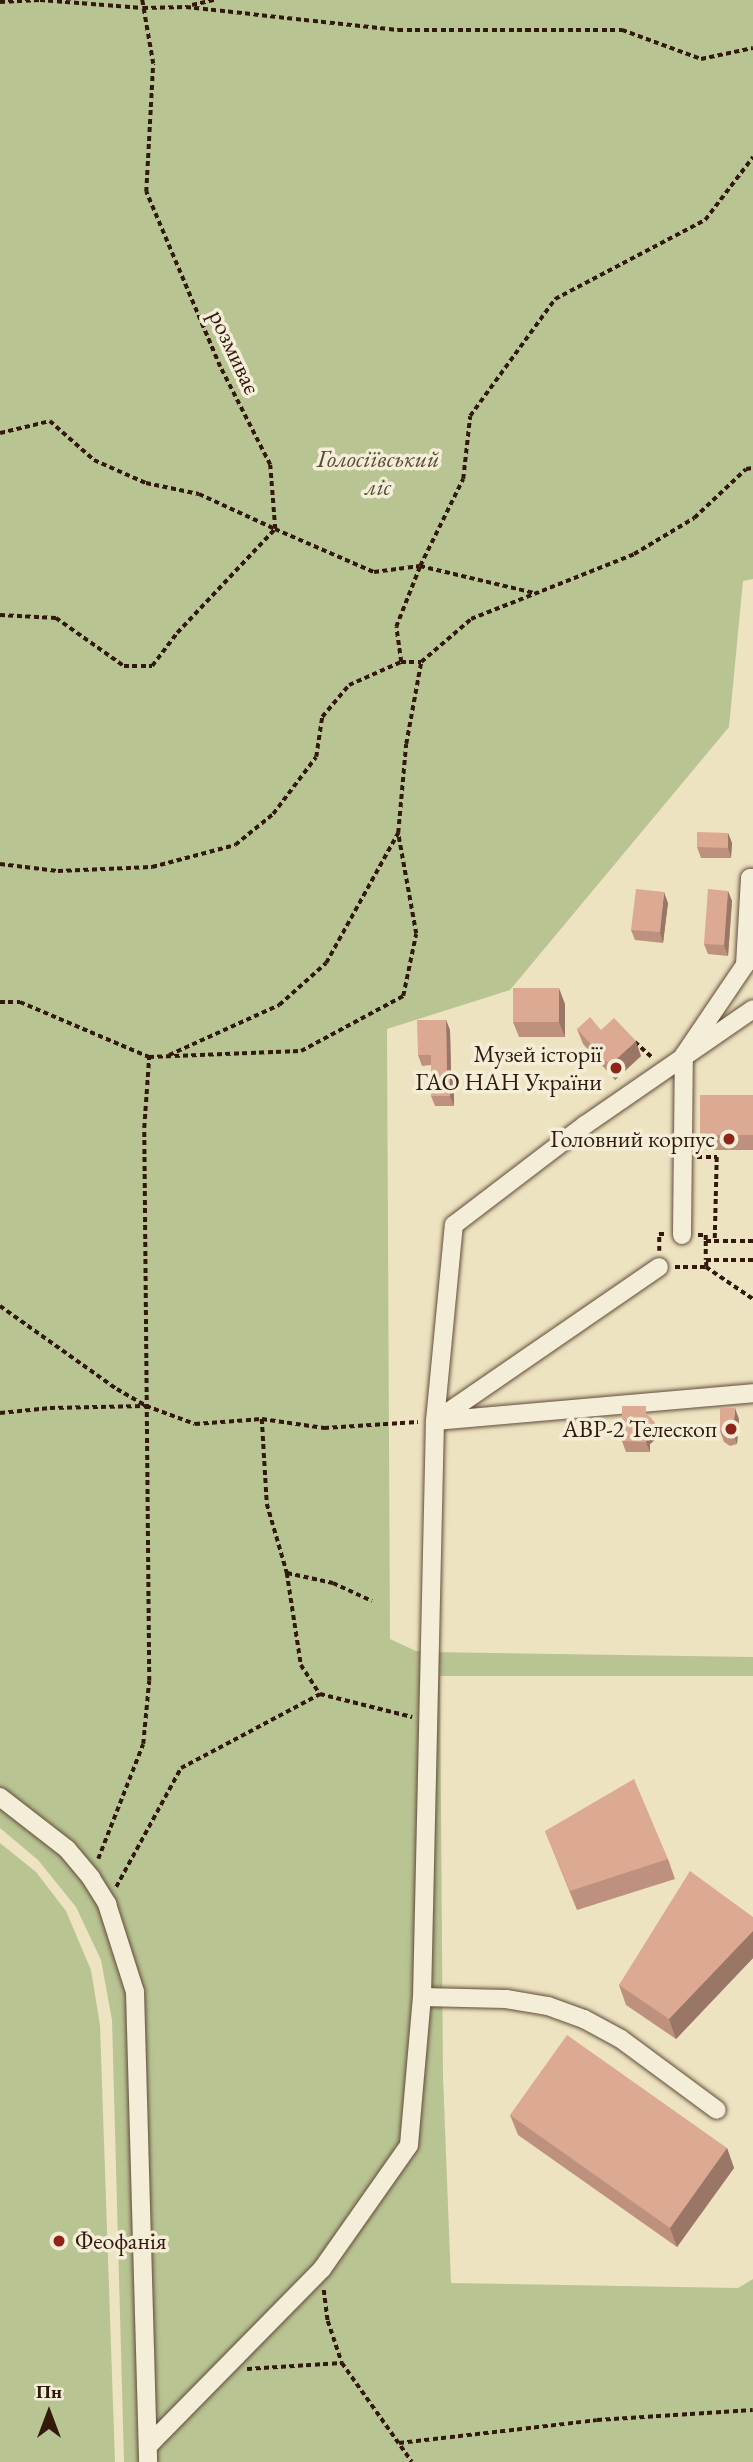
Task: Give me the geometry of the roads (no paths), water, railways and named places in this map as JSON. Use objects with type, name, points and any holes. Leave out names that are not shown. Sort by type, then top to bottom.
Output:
[{"type":"lane","points":[[682,1234],[684,1055],[745,965],[750,878],[753,878]]},
{"type":"lane","points":[[148,2454],[322,2269],[410,2145],[422,1997],[435,1421],[454,1225],[684,1055],[753,1009]]},
{"type":"lane","points":[[435,1421],[659,1267]]},
{"type":"lane","points":[[435,1421],[753,1392]]},
{"type":"lane","points":[[0,1797],[67,1849],[91,1878],[107,1904],[135,1992],[148,2454]]},
{"type":"lane","points":[[422,1997],[506,1999],[548,2006],[621,2039],[718,2110]]},
{"type":"place","name":"Музей історії ГАО НАН України","points":[[616,1068]]},
{"type":"place","name":"Головний корпус","points":[[729,1139]]},
{"type":"place","name":"АВР-2 Телескоп","points":[[731,1429]]},
{"type":"place","name":"Феофанія","points":[[59,2241]]},
{"type":"park label","name":"Голосіївський ліс","points":[[378,473]]}]
